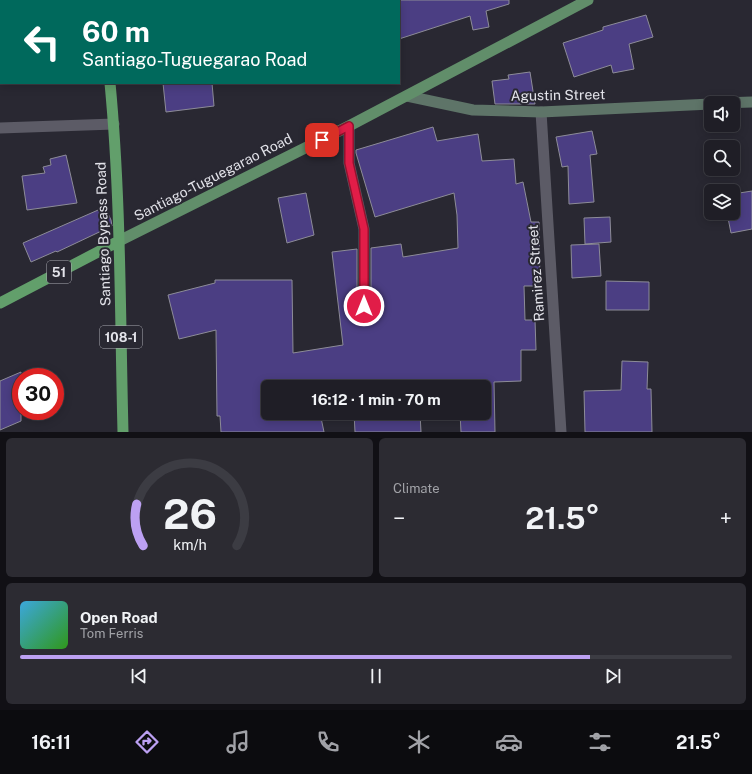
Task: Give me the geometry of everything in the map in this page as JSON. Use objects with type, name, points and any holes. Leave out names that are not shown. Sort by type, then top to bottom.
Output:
[{"type":"highway","name":"Santiago Bypass Road","points":[[110,84],[114,124],[123,432]]},
{"type":"highway","name":"Santiago-Tuguegarao Road","points":[[0,303],[118,241]]},
{"type":"main road","name":"Santiago-Tuguegarao Road","points":[[118,241],[349,126],[588,0]]},
{"type":"main road","name":"Agustin Street","points":[[406,96],[473,110],[541,112],[704,104]]},
{"type":"main road","points":[[740,102],[752,102]]},
{"type":"street","name":"Ramirez Street","points":[[541,112],[561,432]]},
{"type":"street","points":[[0,128],[114,124]]},
{"type":"street","points":[[349,126],[349,163],[364,229],[364,306]]},
{"type":"building","points":[[400,0],[509,0],[509,4],[486,11],[489,27],[473,30],[470,16],[400,39]]},
{"type":"building","points":[[646,15],[653,37],[629,44],[634,69],[613,73],[611,65],[574,77],[563,43],[603,30],[603,27]]},
{"type":"building","points":[[530,72],[535,104],[495,104],[492,81],[509,79],[508,75]]},
{"type":"building","points":[[163,84],[212,84],[214,106],[166,112]]},
{"type":"building","points":[[433,127],[437,141],[478,134],[482,161],[514,159],[516,184],[523,182],[531,222],[539,222],[540,286],[524,286],[525,320],[535,320],[536,350],[521,350],[521,381],[494,382],[495,432],[461,432],[460,420],[491,420],[491,380],[261,380],[261,420],[321,420],[324,432],[221,432],[220,416],[217,416],[216,330],[179,339],[168,295],[215,283],[215,280],[292,280],[293,353],[343,345],[332,252],[357,249],[357,306],[360,312],[364,313],[370,310],[371,306],[371,248],[401,244],[403,257],[458,248],[457,215],[454,193],[375,217],[356,150]]},
{"type":"building","points":[[592,131],[597,154],[590,155],[594,202],[569,204],[568,166],[562,167],[556,137]]},
{"type":"building","points":[[66,155],[77,203],[27,210],[22,176],[45,173],[43,167],[51,165],[50,159]]},
{"type":"building","points":[[752,191],[752,229],[731,233],[728,220],[740,220],[740,193]]},
{"type":"building","points":[[306,193],[314,235],[287,243],[278,198]]},
{"type":"building","points":[[105,207],[112,226],[57,252],[56,251],[31,262],[23,243]]},
{"type":"building","points":[[610,217],[611,242],[585,244],[584,218]]},
{"type":"building","points":[[599,244],[601,276],[572,278],[571,245]]},
{"type":"building","points":[[606,281],[649,282],[649,310],[606,310]]},
{"type":"building","points":[[622,361],[648,362],[647,389],[651,389],[652,432],[585,432],[584,391],[621,390]]},
{"type":"building","points":[[12,376],[12,420],[21,421],[0,430],[0,381]]},
{"type":"building","points":[[354,420],[420,420],[421,432],[355,432]]},
{"type":"route","points":[[322,140],[349,126],[349,163],[364,229],[364,306]]}]
